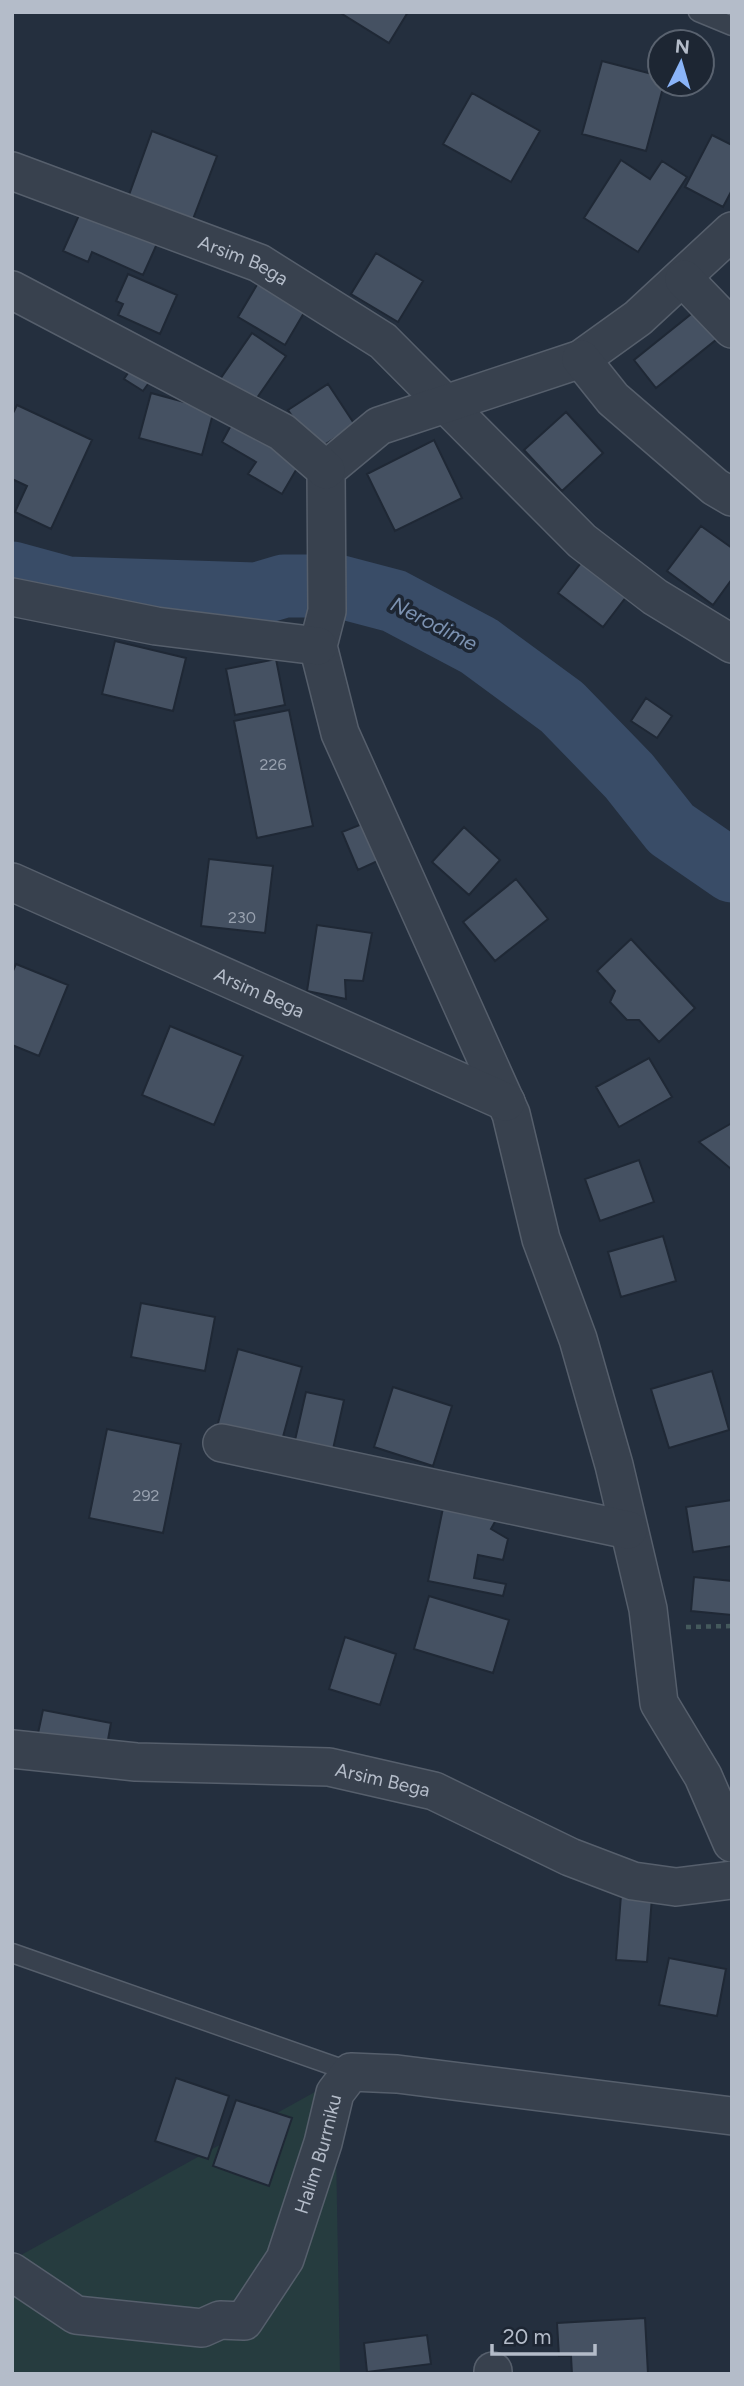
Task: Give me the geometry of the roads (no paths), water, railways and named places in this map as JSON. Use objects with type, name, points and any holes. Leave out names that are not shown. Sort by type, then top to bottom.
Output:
[{"type":"street","name":"Arsim Bega","points":[[12,171],[259,263],[383,341],[582,541],[655,597],[732,644]]},
{"type":"street","points":[[732,231],[693,265],[684,279],[638,318],[581,359],[379,426],[326,470],[322,629],[340,733],[506,1102],[541,1239],[578,1339],[600,1416],[651,1627],[659,1703],[703,1776],[732,1843]]},
{"type":"street","points":[[684,279],[732,329]]},
{"type":"street","points":[[12,290],[282,432],[326,470]]},
{"type":"street","points":[[581,359],[613,399],[715,487],[732,497]]},
{"type":"street","points":[[12,597],[156,626],[322,629]]},
{"type":"street","name":"Arsim Bega","points":[[12,882],[506,1102]]},
{"type":"street","points":[[222,1443],[628,1530]]},
{"type":"street","name":"Arsim Bega","points":[[12,1749],[136,1762],[329,1767],[434,1791],[533,1841],[634,1881],[676,1887],[732,1880]]},
{"type":"street","name":"Halim Burrniku","points":[[12,2272],[76,2315],[202,2328],[220,2320],[244,2321],[285,2259],[323,2143],[335,2093],[351,2071],[397,2074],[732,2116]]},
{"type":"lane","points":[[698,12],[732,26]]},
{"type":"lane","points":[[12,1953],[351,2071]]},
{"type":"waterway","name":"Nerodime","points":[[12,573],[67,588],[257,594],[284,586],[337,586],[394,601],[479,646],[562,707],[629,776],[671,829],[732,871]]}]
